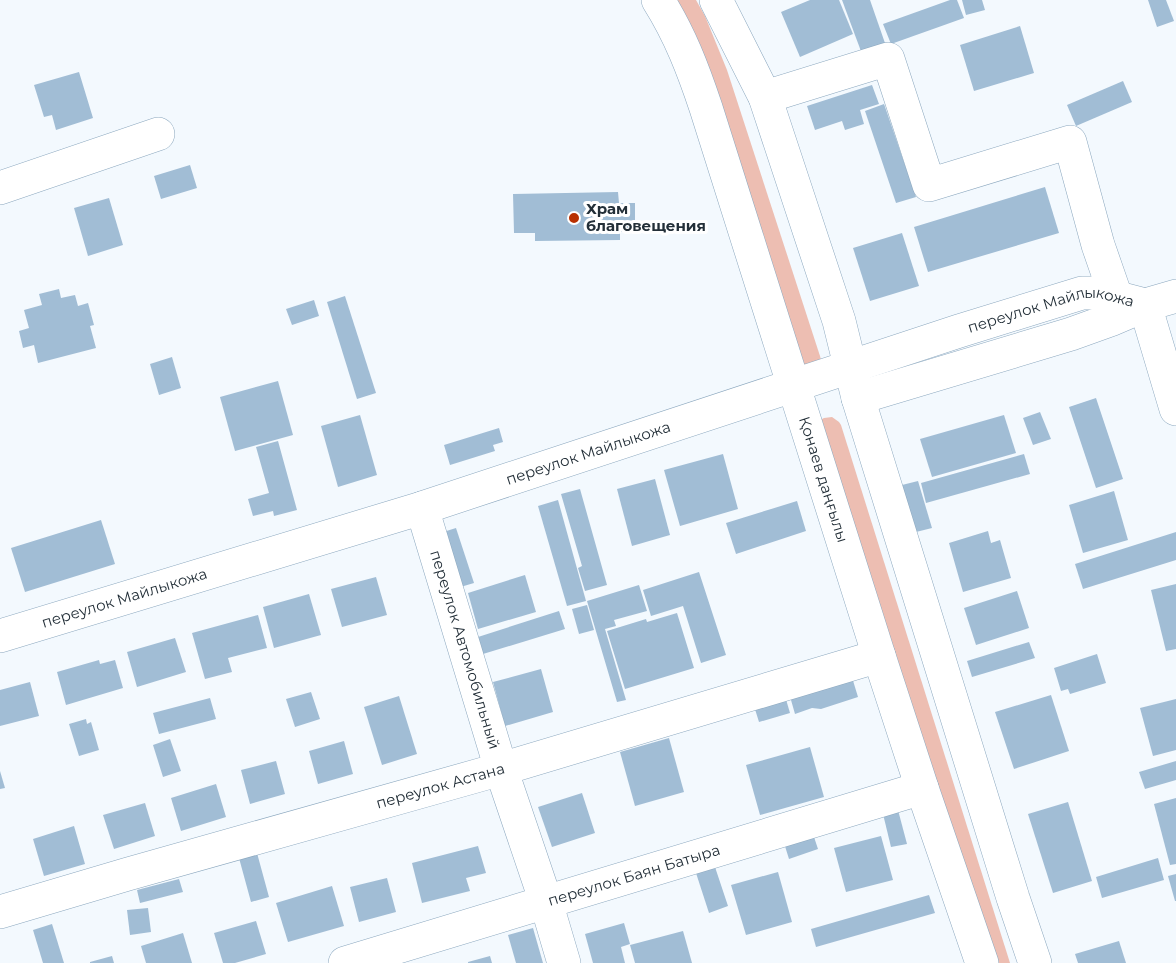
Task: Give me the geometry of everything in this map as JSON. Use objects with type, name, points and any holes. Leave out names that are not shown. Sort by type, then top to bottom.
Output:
[{"type":"street","name":"Қонаев даңғылы","points":[[658,0],[672,23],[691,64],[879,656],[982,963]]},
{"type":"street","points":[[716,0],[765,97],[839,321],[855,383],[1035,963]]},
{"type":"street","points":[[765,97],[888,59],[928,185],[1070,142],[1098,244],[1130,301],[1176,409]]},
{"type":"street","points":[[0,188],[158,134]]},
{"type":"street","name":"переулок Майлыкожа","points":[[0,636],[422,508],[794,387],[855,383],[1071,334],[1110,320],[1130,301],[1176,296]]},
{"type":"street","name":"переулок Автомобильный","points":[[422,508],[501,769],[564,963]]},
{"type":"street","name":"переулок Астана","points":[[0,912],[139,870],[501,769],[879,656]]},
{"type":"street","name":"переулок Баян Батыра","points":[[345,963],[922,788]]},
{"type":"shaded area","points":[[661,0],[696,0],[727,70],[820,356],[821,360],[807,373]]},
{"type":"shaded area","points":[[832,417],[841,425],[1010,963],[982,963],[820,420]]},
{"type":"building","points":[[810,0],[839,0],[853,34],[800,57],[781,12]]},
{"type":"building","points":[[842,0],[870,0],[886,46],[862,54]]},
{"type":"building","points":[[950,0],[957,0],[964,18],[891,44],[883,24]]},
{"type":"building","points":[[962,0],[982,0],[985,10],[966,15]]},
{"type":"building","points":[[1148,0],[1166,0],[1174,21],[1157,27]]},
{"type":"building","points":[[1020,26],[1034,73],[974,91],[960,45]]},
{"type":"building","points":[[79,72],[93,118],[56,130],[52,115],[44,117],[34,85]]},
{"type":"building","points":[[1123,81],[1132,102],[1076,126],[1067,105]]},
{"type":"building","points":[[872,85],[879,104],[860,110],[864,124],[845,130],[842,121],[815,130],[807,106]]},
{"type":"building","points":[[884,104],[916,197],[896,203],[865,111]]},
{"type":"building","points":[[190,165],[197,188],[161,199],[154,176]]},
{"type":"building","points":[[1045,187],[1059,233],[928,272],[914,227]]},
{"type":"building","name":"Храм благовещения","points":[[618,192],[619,203],[635,203],[635,232],[620,232],[620,240],[535,241],[535,233],[514,233],[513,194]]},
{"type":"building","points":[[109,198],[123,245],[88,256],[74,208]]},
{"type":"building","points":[[902,233],[919,286],[870,301],[853,248]]},
{"type":"building","points":[[59,289],[61,298],[75,295],[78,306],[88,303],[94,325],[90,326],[96,348],[38,363],[34,345],[23,348],[19,331],[29,328],[24,310],[42,305],[39,294]]},
{"type":"building","points":[[345,296],[376,393],[357,399],[327,302]]},
{"type":"building","points":[[314,300],[319,316],[292,325],[286,309]]},
{"type":"building","points":[[172,357],[181,388],[159,395],[150,364]]},
{"type":"building","points":[[278,381],[293,435],[235,451],[220,397]]},
{"type":"building","points":[[1096,398],[1123,479],[1096,488],[1069,407]]},
{"type":"building","points":[[1040,412],[1051,439],[1033,445],[1023,418]]},
{"type":"building","points":[[360,415],[377,475],[338,487],[321,426]]},
{"type":"building","points":[[1004,415],[1016,453],[932,477],[920,439]]},
{"type":"building","points":[[499,428],[503,442],[493,445],[495,451],[450,465],[444,445]]},
{"type":"building","points":[[278,441],[297,510],[274,516],[273,511],[253,516],[248,499],[269,493],[256,447]]},
{"type":"building","points":[[723,454],[738,509],[680,526],[664,470]]},
{"type":"building","points":[[1024,454],[1030,474],[926,503],[921,483]]},
{"type":"building","points":[[655,479],[670,535],[632,546],[617,489]]},
{"type":"building","points":[[918,481],[932,528],[912,533],[898,486]]},
{"type":"building","points":[[580,489],[607,585],[585,591],[578,568],[582,566],[561,494]]},
{"type":"building","points":[[1114,491],[1128,540],[1083,553],[1069,505]]},
{"type":"building","points":[[558,500],[586,601],[567,606],[538,506]]},
{"type":"building","points":[[797,501],[806,531],[736,554],[726,523]]},
{"type":"building","points":[[101,520],[115,564],[25,592],[11,548]]},
{"type":"building","points":[[456,528],[474,583],[457,588],[440,533]]},
{"type":"building","points":[[988,531],[991,543],[1000,540],[1011,578],[963,592],[949,543]]},
{"type":"building","points":[[1176,532],[1176,560],[1083,589],[1075,564]]},
{"type":"building","points":[[699,572],[726,655],[701,663],[683,606],[651,616],[643,590]]},
{"type":"building","points":[[525,575],[536,612],[478,629],[468,593]]},
{"type":"building","points":[[376,577],[387,615],[342,627],[331,589]]},
{"type":"building","points":[[1176,584],[1176,649],[1166,651],[1151,590]]},
{"type":"building","points":[[639,585],[647,611],[614,620],[616,626],[605,629],[626,700],[617,702],[587,601]]},
{"type":"building","points":[[1017,591],[1029,628],[976,645],[964,608]]},
{"type":"building","points":[[309,594],[321,635],[274,648],[263,607]]},
{"type":"building","points":[[587,605],[594,630],[579,634],[572,609]]},
{"type":"building","points":[[559,611],[565,629],[483,654],[478,637]]},
{"type":"building","points":[[677,613],[694,668],[625,689],[607,631],[646,619],[647,622]]},
{"type":"building","points":[[258,615],[267,648],[228,658],[232,672],[205,679],[192,633]]},
{"type":"building","points":[[175,638],[186,672],[137,687],[127,652]]},
{"type":"building","points":[[1029,642],[1035,658],[972,677],[967,661]]},
{"type":"building","points":[[1097,654],[1106,683],[1070,694],[1068,689],[1061,691],[1054,668]]},
{"type":"building","points":[[99,660],[100,664],[115,660],[123,688],[66,705],[57,672]]},
{"type":"building","points":[[541,669],[553,712],[505,726],[493,682]]},
{"type":"building","points":[[851,674],[858,697],[821,709],[812,708],[795,714],[789,693]]},
{"type":"building","points":[[30,682],[39,716],[0,726],[0,690]]},
{"type":"building","points":[[311,692],[320,719],[295,727],[286,699]]},
{"type":"building","points":[[1051,695],[1069,751],[1014,769],[995,712]]},
{"type":"building","points":[[399,696],[417,754],[382,765],[364,707]]},
{"type":"building","points":[[785,696],[790,713],[759,722],[754,706]]},
{"type":"building","points":[[210,698],[216,719],[159,734],[153,713]]},
{"type":"building","points":[[1176,699],[1176,750],[1153,756],[1140,708]]},
{"type":"building","points":[[86,719],[87,724],[91,722],[99,750],[79,756],[69,724]]},
{"type":"building","points":[[669,738],[684,792],[635,806],[620,752]]},
{"type":"building","points":[[170,739],[181,771],[163,777],[153,745]]},
{"type":"building","points":[[344,741],[353,774],[318,784],[309,751]]},
{"type":"building","points":[[810,747],[824,797],[760,815],[746,765]]},
{"type":"building","points":[[276,761],[285,794],[250,804],[241,770]]},
{"type":"building","points":[[1176,761],[1176,780],[1145,789],[1139,772]]},
{"type":"building","points":[[0,771],[5,788],[0,789]]},
{"type":"building","points":[[216,784],[226,817],[181,831],[171,798]]},
{"type":"building","points":[[582,793],[595,833],[552,847],[538,807]]},
{"type":"building","points":[[1176,798],[1176,864],[1170,865],[1154,804]]},
{"type":"building","points":[[1068,802],[1092,881],[1053,893],[1028,814]]},
{"type":"building","points":[[145,803],[155,836],[114,849],[103,815]]},
{"type":"building","points":[[898,810],[907,844],[891,847],[883,814]]},
{"type":"building","points":[[74,826],[85,864],[44,876],[33,839]]},
{"type":"building","points":[[813,834],[818,849],[789,859],[784,843]]},
{"type":"building","points":[[881,836],[893,880],[846,892],[834,848]]},
{"type":"building","points":[[478,846],[486,873],[466,878],[470,891],[422,903],[412,863]]},
{"type":"building","points":[[257,853],[269,897],[251,902],[239,858]]},
{"type":"building","points":[[1158,858],[1164,880],[1102,898],[1096,877]]},
{"type":"building","points":[[715,867],[728,906],[709,913],[696,873]]},
{"type":"building","points":[[778,872],[792,922],[746,935],[731,885]]},
{"type":"building","points":[[1176,874],[1176,901],[1175,901],[1168,876]]},
{"type":"building","points":[[387,878],[396,912],[359,922],[350,887]]},
{"type":"building","points":[[179,879],[183,892],[140,903],[137,890]]},
{"type":"building","points":[[332,886],[344,926],[288,942],[276,903]]},
{"type":"building","points":[[929,895],[935,913],[816,947],[811,929]]},
{"type":"building","points":[[148,908],[151,932],[130,935],[127,910]]},
{"type":"building","points":[[256,921],[266,954],[235,963],[223,963],[214,933]]},
{"type":"building","points":[[624,923],[630,944],[621,947],[625,963],[593,963],[585,934]]},
{"type":"building","points":[[52,924],[64,963],[43,963],[33,930]]},
{"type":"building","points":[[533,928],[543,963],[516,963],[508,935]]},
{"type":"building","points":[[683,931],[692,963],[635,963],[630,945]]},
{"type":"building","points":[[183,933],[192,963],[146,963],[141,946]]},
{"type":"building","points":[[1119,941],[1126,963],[1078,963],[1075,954]]},
{"type":"building","points":[[112,956],[114,963],[90,963],[90,962]]},
{"type":"building","points":[[490,956],[492,963],[468,963],[468,962]]},
{"type":"place","name":"Храм благовещения","points":[[574,218]]}]
